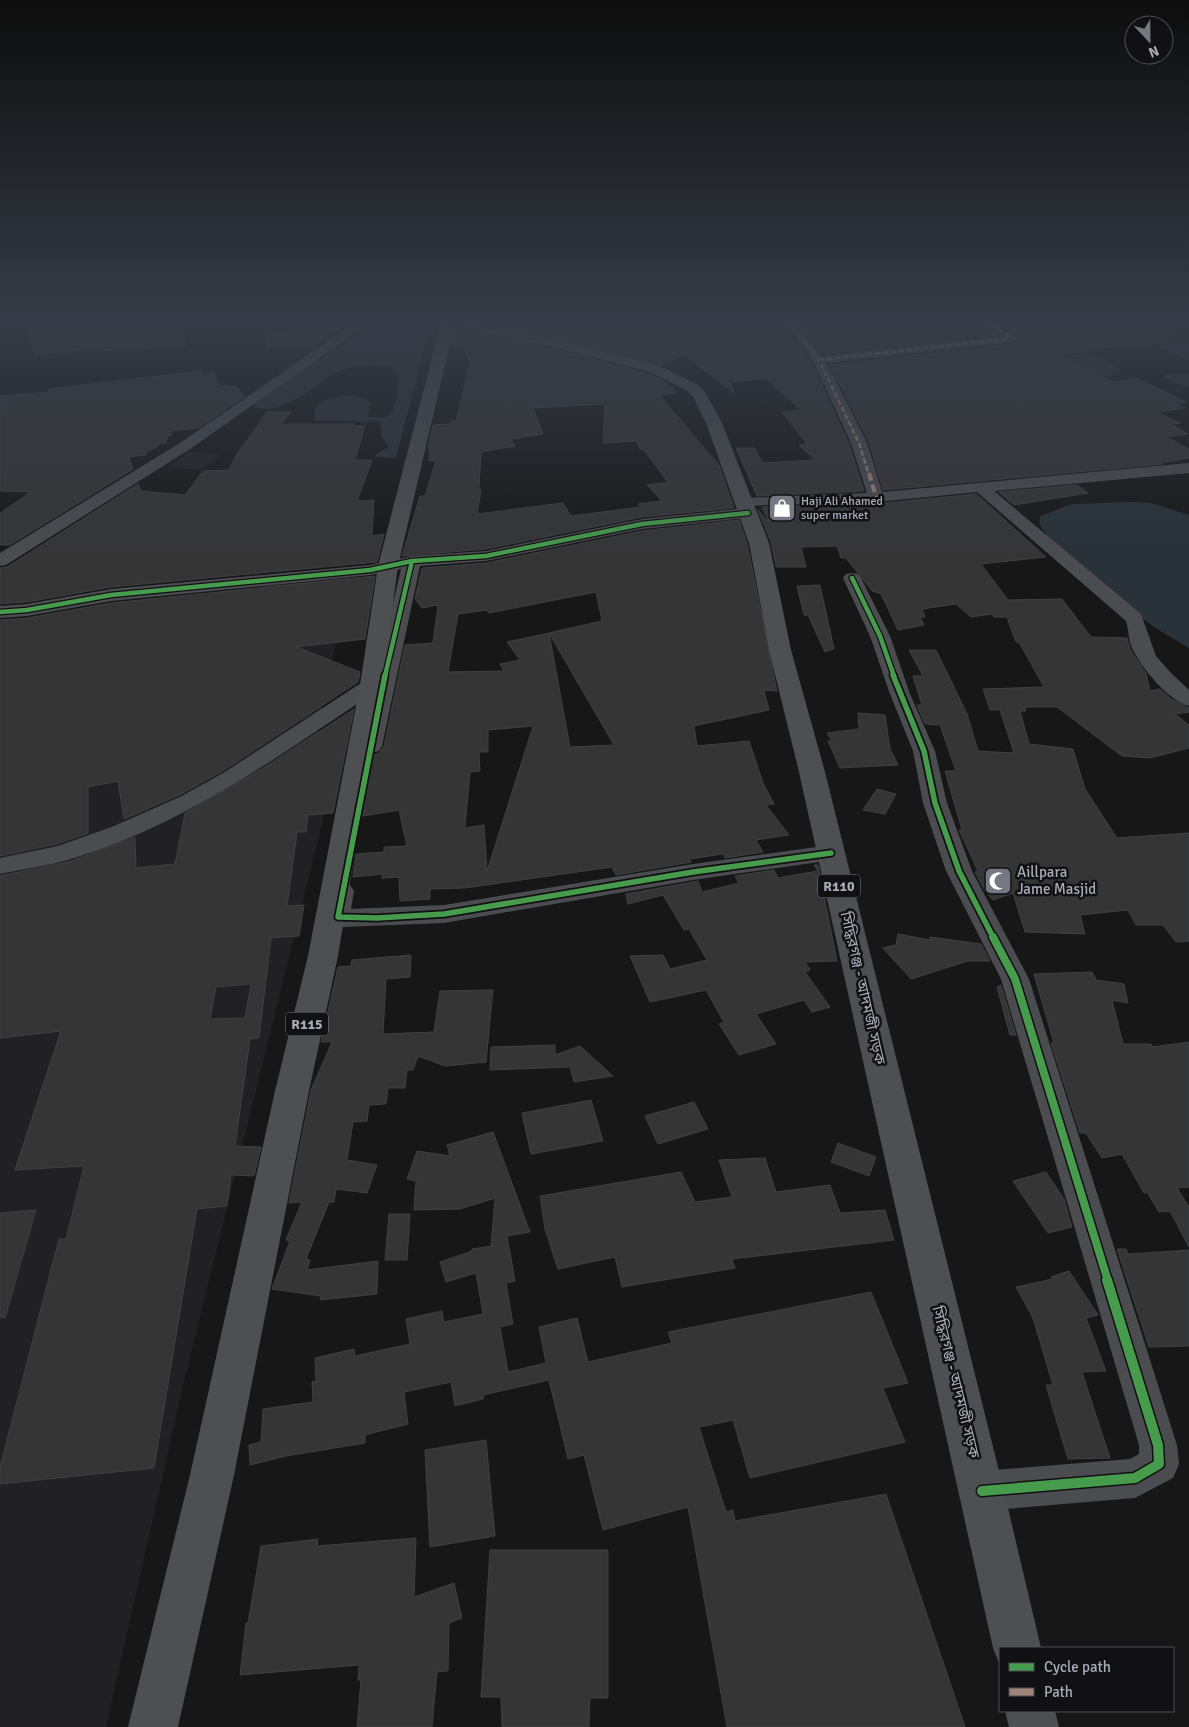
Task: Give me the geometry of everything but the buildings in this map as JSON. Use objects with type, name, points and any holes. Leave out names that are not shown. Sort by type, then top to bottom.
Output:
[{"type":"main road","name":"R115","points":[[153,1727],[212,1475],[322,956],[371,685],[400,564],[430,400]]},
{"type":"main road","name":"সিদ্ধিরগঞ্জ - আদমজী সড়ক","points":[[702,400],[714,423],[759,543],[780,650],[831,853],[982,1491],[1017,1647]]},
{"type":"main road","points":[[1030,1712],[1034,1727]]},
{"type":"street","points":[[0,562],[185,446],[253,400]]},
{"type":"street","points":[[838,400],[859,443],[876,497]]},
{"type":"street","points":[[0,612],[27,610],[111,594],[285,580],[400,564],[486,556],[642,524],[746,508],[1189,468]]},
{"type":"street","points":[[980,487],[1134,618],[1139,625],[1138,636],[1142,648],[1175,689],[1189,700]]},
{"type":"street","points":[[400,564],[386,672],[336,914],[338,917],[377,918],[444,914],[693,872],[831,853]]},
{"type":"street","points":[[852,578],[880,636],[900,694],[924,751],[935,802],[958,871],[1015,979],[1158,1445],[1159,1464],[1135,1478],[982,1491]]},
{"type":"street","points":[[0,866],[63,852],[123,831],[190,801],[233,777],[371,685]]},
{"type":"shaded area","points":[[259,400],[296,400],[268,409],[254,407],[255,402]]},
{"type":"shaded area","points":[[326,400],[366,400],[370,402],[368,417],[387,417],[394,408],[396,401],[411,400],[396,458],[375,457],[376,454],[388,447],[382,437],[380,422],[315,420],[314,412],[318,405]]},
{"type":"shaded area","points":[[189,452],[223,454],[201,470],[165,468]]},
{"type":"shaded area","points":[[1151,503],[1189,515],[1189,648],[1144,620],[1111,594],[1058,547],[1039,523],[1040,516],[1072,504]]},
{"type":"shaded area","points":[[350,576],[314,747],[340,751],[182,1390],[106,1727],[0,1727],[0,669],[252,629],[263,586]]},
{"type":"marked path","points":[[838,400],[859,443],[876,497]]},
{"type":"cycle path","points":[[0,612],[27,610],[111,595],[370,570],[412,561],[486,556],[642,524],[748,513]]},
{"type":"cycle path","points":[[412,561],[386,672],[337,914],[338,917],[377,918],[444,914],[693,872],[831,853]]},
{"type":"cycle path","points":[[852,578],[880,636],[900,694],[924,751],[935,803],[959,871],[1015,979],[1158,1445],[1159,1464],[1135,1478],[982,1491]]},
{"type":"place","name":"Haji Ali Ahamed super market","points":[[782,508]]},
{"type":"place","name":"Aillpara Jame Masjid","points":[[998,881]]}]
